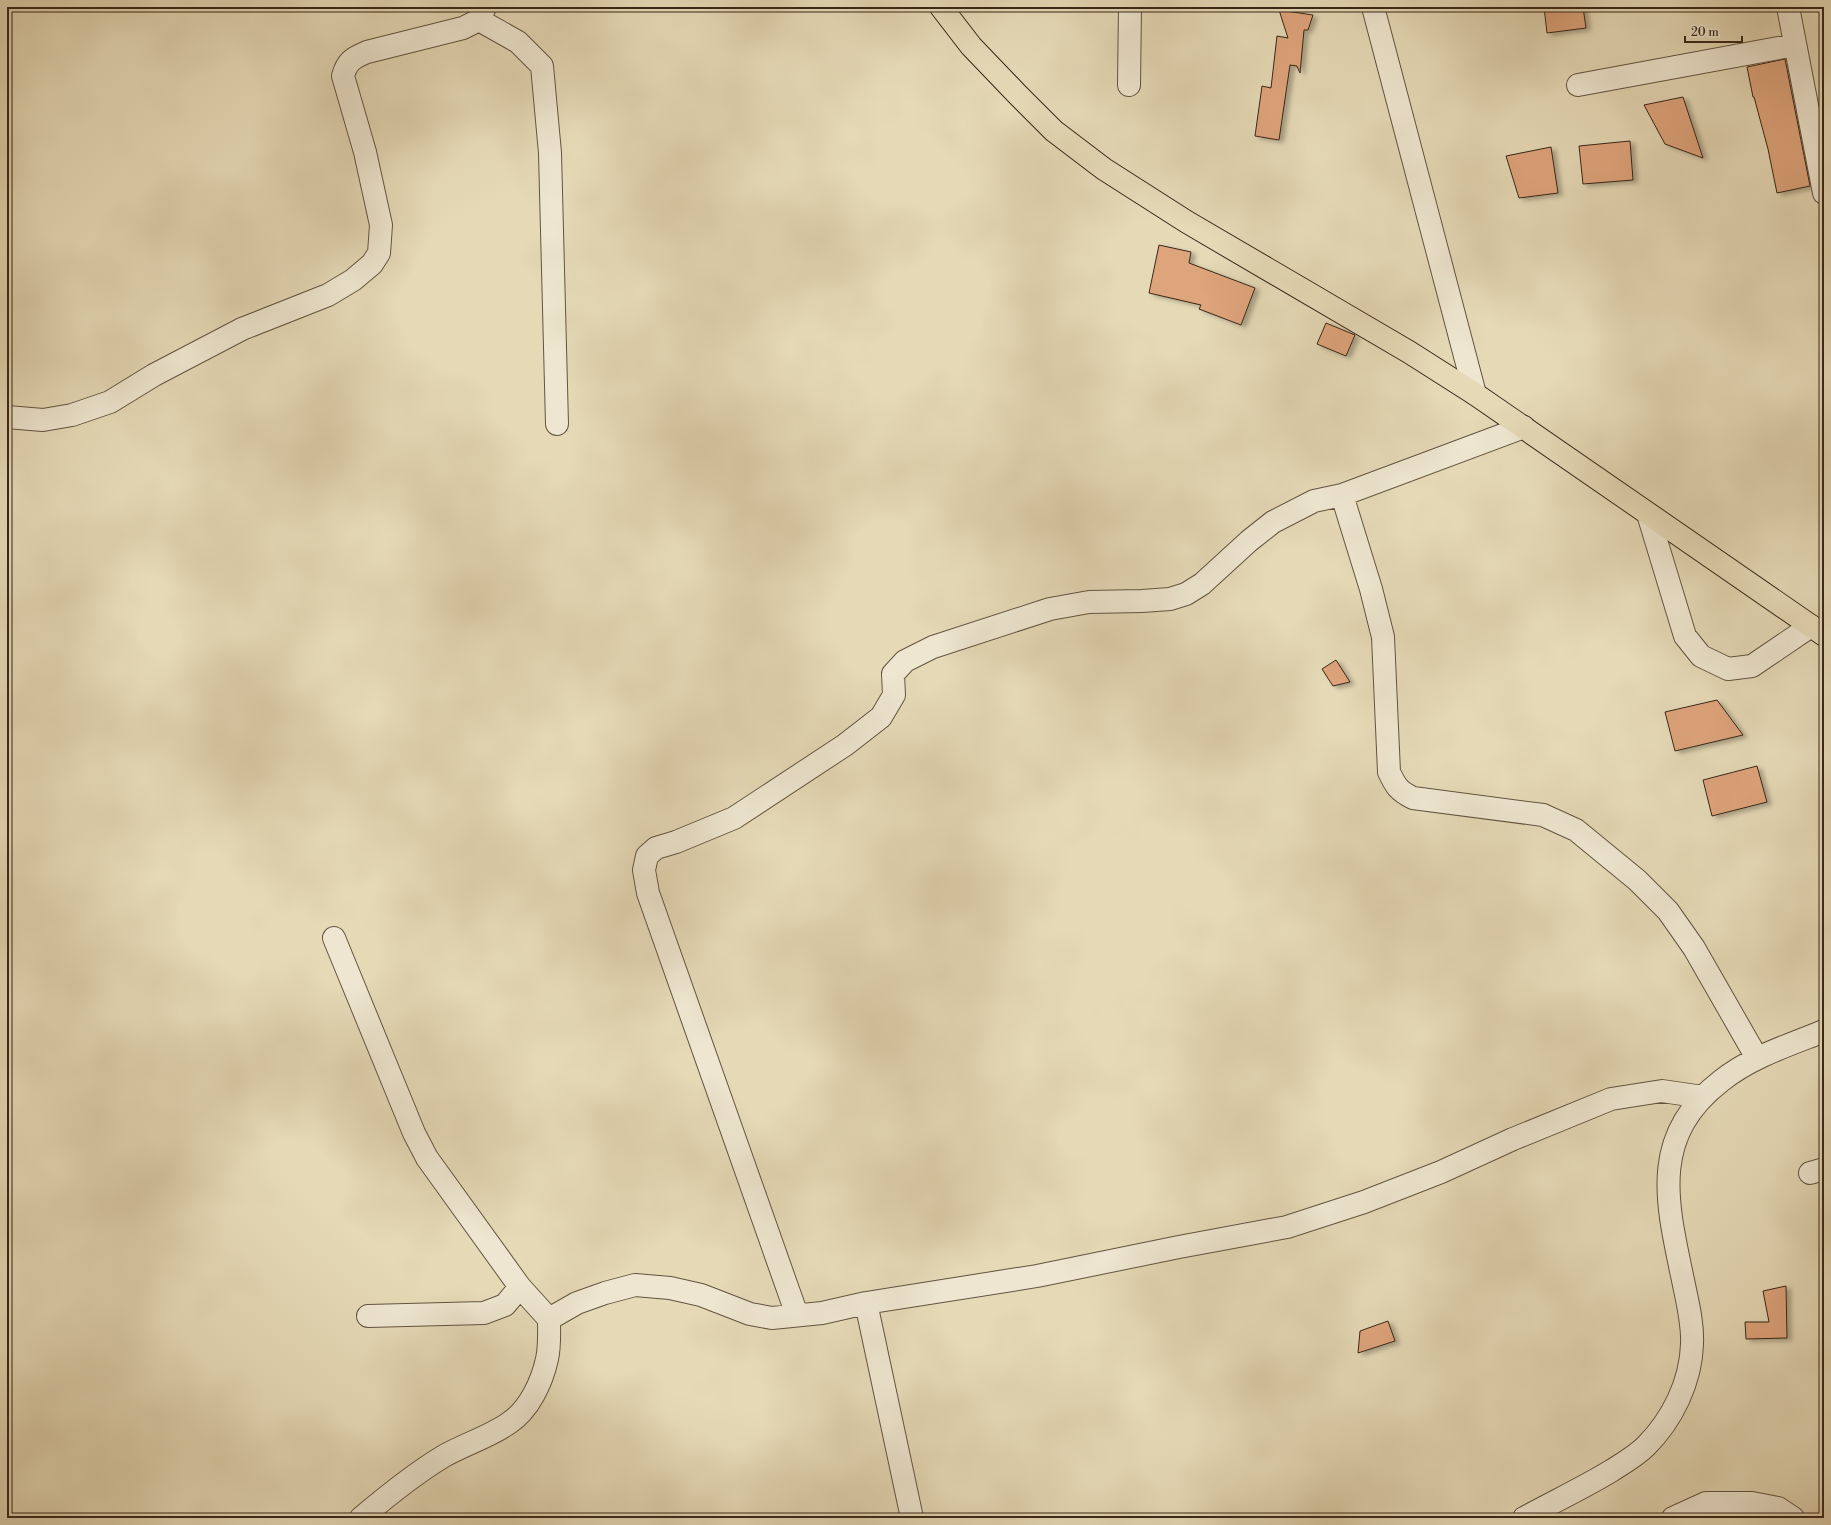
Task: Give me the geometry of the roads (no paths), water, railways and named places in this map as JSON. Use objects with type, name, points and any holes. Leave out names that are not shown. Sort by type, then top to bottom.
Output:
[{"type":"main road","points":[[941,7],[972,46],[1054,131],[1104,168],[1187,222],[1409,352],[1475,394],[1817,631]]},
{"type":"street","points":[[1129,85],[1130,7]]},
{"type":"street","points":[[1374,7],[1475,394]]},
{"type":"street","points":[[1788,7],[1824,193]]},
{"type":"street","points":[[7,417],[43,420],[72,415],[110,402],[154,375],[242,329],[328,295],[353,280],[372,264],[379,253],[381,226],[365,152],[343,76],[346,64],[367,52],[462,28],[482,13],[518,42],[542,66],[550,153],[557,424]]},
{"type":"street","points":[[1578,86],[1795,45]]},
{"type":"street","points":[[796,1315],[648,892],[644,870],[647,856],[656,848],[676,842],[734,818],[845,745],[881,717],[888,707],[894,695],[892,681],[893,674],[897,668],[905,661],[932,647],[1050,609],[1090,602],[1170,599],[1186,594],[1202,584],[1249,541],[1274,522],[1314,501],[1342,495],[1524,427]]},
{"type":"street","points":[[1342,495],[1371,589],[1383,637],[1389,772],[1395,784],[1402,792],[1413,798],[1542,816],[1576,830],[1637,880],[1668,911],[1694,948],[1757,1058]]},
{"type":"street","points":[[1648,514],[1685,636],[1701,656],[1728,669],[1752,666],[1817,631]]},
{"type":"street","points":[[334,938],[420,1146],[520,1287],[549,1319],[547,1358],[536,1388],[524,1408],[510,1423],[483,1438],[444,1456],[389,1494],[361,1518]]},
{"type":"street","points":[[1535,1515],[1620,1465],[1645,1447],[1663,1425],[1681,1393],[1689,1373],[1692,1343],[1688,1307],[1667,1191],[1671,1159],[1676,1137],[1686,1117],[1703,1097],[1721,1081],[1757,1058],[1824,1031]]},
{"type":"street","points":[[549,1319],[577,1303],[605,1293],[635,1285],[670,1288],[701,1296],[750,1314],[772,1318],[822,1313],[866,1303],[1037,1276],[1287,1227],[1378,1197],[1611,1099],[1662,1091],[1703,1097]]},
{"type":"street","points":[[368,1316],[484,1313],[504,1304],[520,1287]]},
{"type":"street","points":[[866,1303],[912,1518]]},
{"type":"street","points":[[1673,1518],[1706,1503],[1752,1503],[1778,1508],[1793,1518]]}]
